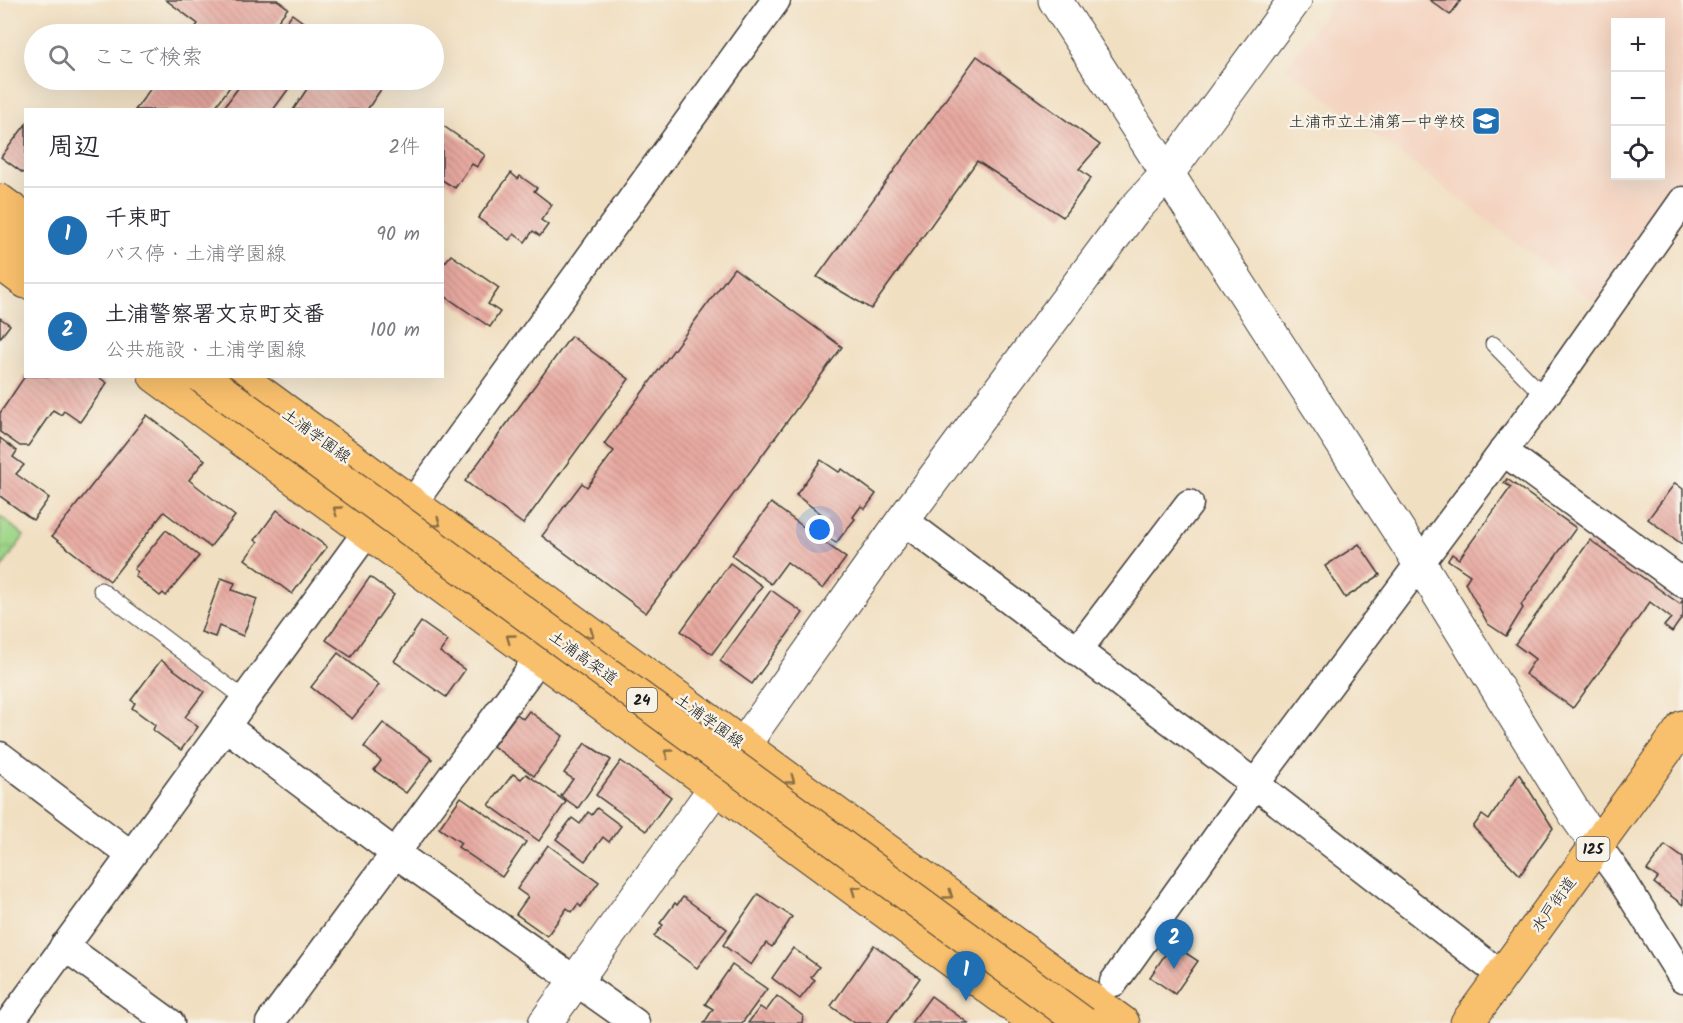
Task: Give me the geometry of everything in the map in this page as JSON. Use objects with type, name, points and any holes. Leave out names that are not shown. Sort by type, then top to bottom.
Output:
[{"type":"main road","points":[[0,201],[24,219]]},
{"type":"main road","points":[[0,230],[24,247]]},
{"type":"main road","points":[[0,263],[24,281]]},
{"type":"main road","name":"24","points":[[158,378],[1037,1023]]},
{"type":"main road","name":"土浦高架道","points":[[204,378],[1083,1023]]},
{"type":"main road","name":"土浦学園線","points":[[241,378],[1123,1023]]},
{"type":"main road","name":"水戸街道","points":[[1467,1023],[1683,727]]},
{"type":"street","points":[[1055,0],[1419,562],[1575,814],[1620,877],[1683,978]]},
{"type":"street","points":[[545,1023],[715,788],[903,520],[1133,211],[1168,173],[1295,0]]},
{"type":"street","points":[[6,1019],[64,946],[367,532],[412,504],[774,1]]},
{"type":"street","points":[[1114,982],[1255,783],[1544,396],[1683,201]]},
{"type":"street","points":[[1503,451],[1683,583]]},
{"type":"street","points":[[1077,651],[1189,504]]},
{"type":"street","points":[[903,520],[1255,783],[1501,975]]},
{"type":"street","points":[[270,1023],[537,658]]},
{"type":"street","points":[[225,726],[395,853],[635,1023]]},
{"type":"street","points":[[0,756],[131,855]]},
{"type":"street","points":[[64,946],[170,1023]]},
{"type":"lane","points":[[1493,344],[1544,396]]},
{"type":"lane","points":[[101,590],[244,699]]},
{"type":"shaded area","name":"土浦市立土浦第一中学校","points":[[1335,0],[1683,0],[1683,178],[1596,303],[1286,67]]},
{"type":"green space","points":[[0,516],[24,536],[0,570]]},
{"type":"building","points":[[166,0],[277,0],[288,8],[276,24],[198,24]]},
{"type":"building","points":[[1430,0],[1461,0],[1450,15]]},
{"type":"building","points":[[292,14],[306,24],[284,24]]},
{"type":"building","points":[[977,56],[1100,145],[1079,169],[1091,178],[1063,217],[977,161],[871,309],[817,277]]},
{"type":"building","points":[[150,90],[228,90],[214,108],[136,108]]},
{"type":"building","points":[[237,90],[288,90],[274,108],[223,108]]},
{"type":"building","points":[[306,90],[381,90],[368,108],[294,108]]},
{"type":"building","points":[[444,126],[485,155],[477,167],[472,164],[455,188],[444,181]]},
{"type":"building","points":[[24,127],[24,172],[1,157]]},
{"type":"building","points":[[511,173],[518,179],[520,176],[537,188],[534,191],[552,205],[541,220],[548,225],[540,236],[533,231],[525,242],[514,234],[509,240],[478,218]]},
{"type":"building","points":[[451,255],[499,288],[488,304],[500,312],[490,327],[444,295],[444,264]]},
{"type":"building","points":[[734,268],[842,347],[646,613],[542,536],[582,483],[587,487],[614,451],[604,444]]},
{"type":"building","points":[[0,318],[10,325],[0,338]]},
{"type":"building","points":[[571,336],[629,379],[523,524],[465,481]]},
{"type":"building","points":[[24,377],[100,378],[107,383],[80,422],[64,411],[61,415],[53,410],[28,446],[20,446],[0,432],[0,413]]},
{"type":"building","points":[[147,415],[205,460],[189,480],[235,516],[210,547],[164,512],[110,581],[52,536]]},
{"type":"building","points":[[0,438],[17,451],[13,457],[24,465],[16,474],[49,498],[33,520],[0,496]]},
{"type":"building","points":[[821,460],[839,472],[842,469],[876,494],[865,509],[861,506],[853,517],[855,519],[836,543],[819,531],[828,519],[796,495]]},
{"type":"building","points":[[1507,479],[1576,528],[1521,605],[1523,608],[1506,636],[1488,624],[1465,583],[1470,575],[1448,560],[1452,554],[1459,559],[1511,487],[1504,483]]},
{"type":"building","points":[[1675,483],[1683,489],[1683,545],[1648,519]]},
{"type":"building","points":[[771,503],[846,558],[823,589],[787,562],[771,584],[732,555]]},
{"type":"building","points":[[277,510],[327,547],[292,594],[245,559],[258,542],[255,540]]},
{"type":"building","points":[[166,530],[199,556],[166,596],[163,593],[160,596],[135,576],[138,572],[134,569]]},
{"type":"building","points":[[1590,540],[1680,604],[1683,600],[1683,616],[1672,632],[1664,626],[1671,618],[1650,602],[1573,708],[1525,674],[1535,659],[1515,644]]},
{"type":"building","points":[[1359,544],[1380,575],[1345,598],[1325,566]]},
{"type":"building","points":[[730,563],[762,586],[712,654],[681,631]]},
{"type":"building","points":[[370,577],[394,595],[351,657],[326,640]]},
{"type":"building","points":[[221,578],[235,583],[232,590],[257,599],[243,636],[219,626],[215,637],[201,632]]},
{"type":"building","points":[[771,590],[803,613],[752,684],[720,661]]},
{"type":"building","points":[[421,622],[448,641],[440,652],[465,670],[446,697],[394,661]]},
{"type":"building","points":[[338,653],[379,685],[352,719],[311,687]]},
{"type":"building","points":[[161,660],[204,692],[185,717],[198,727],[181,750],[153,730],[155,725],[132,708],[135,703],[131,700]]},
{"type":"building","points":[[529,711],[563,736],[534,776],[493,746],[517,714],[523,719]]},
{"type":"building","points":[[383,723],[432,759],[406,793],[374,770],[381,761],[364,747]]},
{"type":"building","points":[[585,743],[611,760],[578,808],[561,796],[573,779],[564,773]]},
{"type":"building","points":[[621,761],[671,797],[646,831],[596,795]]},
{"type":"building","points":[[513,774],[521,779],[526,774],[566,802],[539,841],[489,805]]},
{"type":"building","points":[[1519,774],[1553,828],[1520,875],[1473,827],[1482,815],[1489,820]]},
{"type":"building","points":[[461,797],[526,842],[502,877],[458,847],[461,843],[439,828]]},
{"type":"building","points":[[597,808],[621,826],[609,842],[603,837],[585,861],[556,839],[572,818],[580,824],[588,812],[592,815]]},
{"type":"building","points":[[548,845],[599,882],[581,907],[578,904],[572,912],[567,908],[547,936],[516,914],[528,897],[517,889]]},
{"type":"building","points":[[1665,845],[1683,858],[1683,905],[1654,883],[1658,878],[1647,870]]},
{"type":"building","points":[[758,894],[792,917],[772,947],[766,943],[751,965],[723,945]]},
{"type":"building","points":[[683,897],[727,929],[697,968],[654,936],[663,925],[660,923],[675,903],[677,905]]},
{"type":"building","points":[[1172,944],[1198,961],[1175,994],[1150,977]]},
{"type":"building","points":[[874,945],[920,978],[887,1023],[855,1023],[831,1006]]},
{"type":"building","points":[[793,948],[819,967],[811,977],[815,980],[800,999],[772,978]]},
{"type":"building","points":[[732,965],[767,989],[742,1023],[704,1023],[713,1009],[705,1004]]},
{"type":"building","points":[[777,996],[803,1016],[802,1023],[748,1023],[760,1007],[766,1011]]},
{"type":"building","points":[[931,996],[968,1023],[911,1023]]},
{"type":"place","name":"土浦市立土浦第一中学校","points":[[1486,121]]},
{"type":"place","name":"土浦警察署文京町交番","points":[[1174,969]]},
{"type":"place","name":"千束町","points":[[966,1001]]}]
